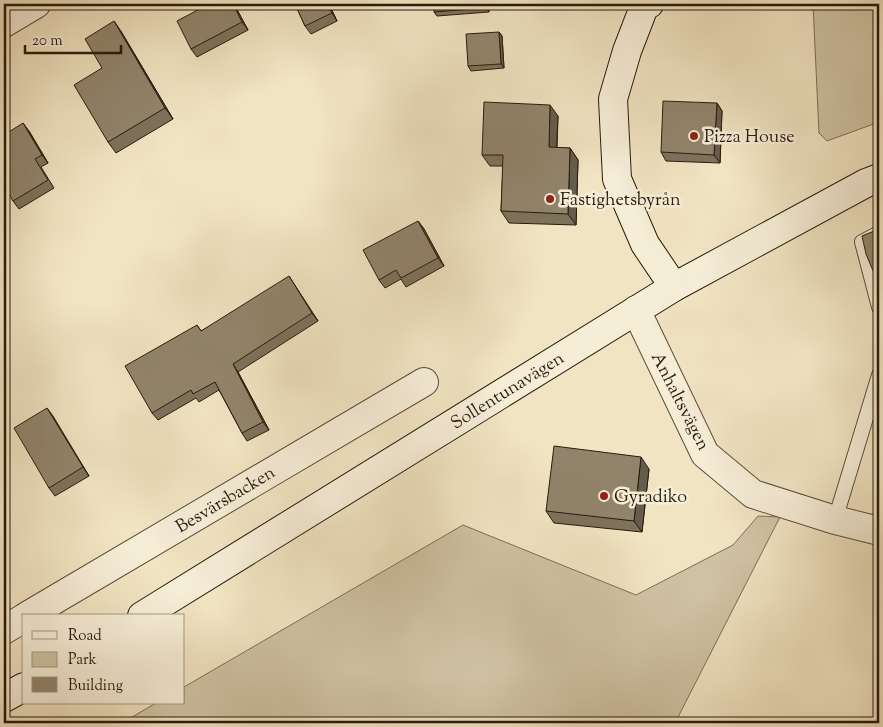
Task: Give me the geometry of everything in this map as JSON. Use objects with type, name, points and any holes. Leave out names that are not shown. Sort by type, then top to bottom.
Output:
[{"type":"street","points":[[4,23],[36,4]]},
{"type":"street","points":[[646,5],[627,51],[614,99],[617,180],[645,244],[674,288]]},
{"type":"street","name":"Sollentunavägen","points":[[145,614],[636,310],[866,183],[879,178]]},
{"type":"street","name":"Anhaltsvägen","points":[[636,310],[705,454],[753,494],[835,520],[879,531]]},
{"type":"street","name":"Besvärsbacken","points":[[30,614],[424,382]]},
{"type":"street","points":[[4,630],[22,619]]},
{"type":"street","points":[[4,698],[22,688]]},
{"type":"lane","points":[[879,233],[862,242],[879,307]]},
{"type":"lane","points":[[835,520],[879,375]]},
{"type":"green space","points":[[813,4],[879,4],[879,122],[827,141],[819,133]]},
{"type":"green space","points":[[758,516],[780,517],[675,723],[471,723],[468,719],[460,723],[122,723],[154,704],[185,704],[185,686],[463,525],[636,595],[733,545]]},
{"type":"building","points":[[209,4],[233,4],[242,22],[191,49],[177,21]]},
{"type":"building","points":[[295,4],[327,4],[332,13],[305,26]]},
{"type":"building","points":[[434,4],[486,4],[486,8],[434,12]]},
{"type":"building","points":[[114,21],[165,108],[108,142],[74,85],[102,68],[85,39]]},
{"type":"building","points":[[499,32],[501,64],[468,66],[466,34]]},
{"type":"building","name":"Pizza House","points":[[663,101],[717,103],[714,155],[661,152]]},
{"type":"building","points":[[484,102],[550,105],[549,147],[570,148],[568,214],[501,211],[503,155],[482,155]]},
{"type":"building","points":[[23,123],[42,155],[35,159],[48,180],[13,201],[4,186],[4,135]]},
{"type":"building","points":[[418,221],[438,258],[401,278],[396,270],[379,280],[363,250]]},
{"type":"building","points":[[879,229],[879,285],[866,254],[862,236]]},
{"type":"building","points":[[289,276],[312,313],[233,364],[263,422],[242,433],[215,382],[193,394],[191,390],[152,413],[125,366],[197,325],[201,331]]},
{"type":"building","points":[[47,408],[83,467],[49,488],[14,428]]},
{"type":"building","points":[[554,446],[641,457],[634,521],[546,511]]},
{"type":"place","name":"Pizza House","points":[[694,136]]},
{"type":"place","name":"Fastighetsbyrån","points":[[550,199]]},
{"type":"place","name":"Gyradiko","points":[[604,496]]}]
